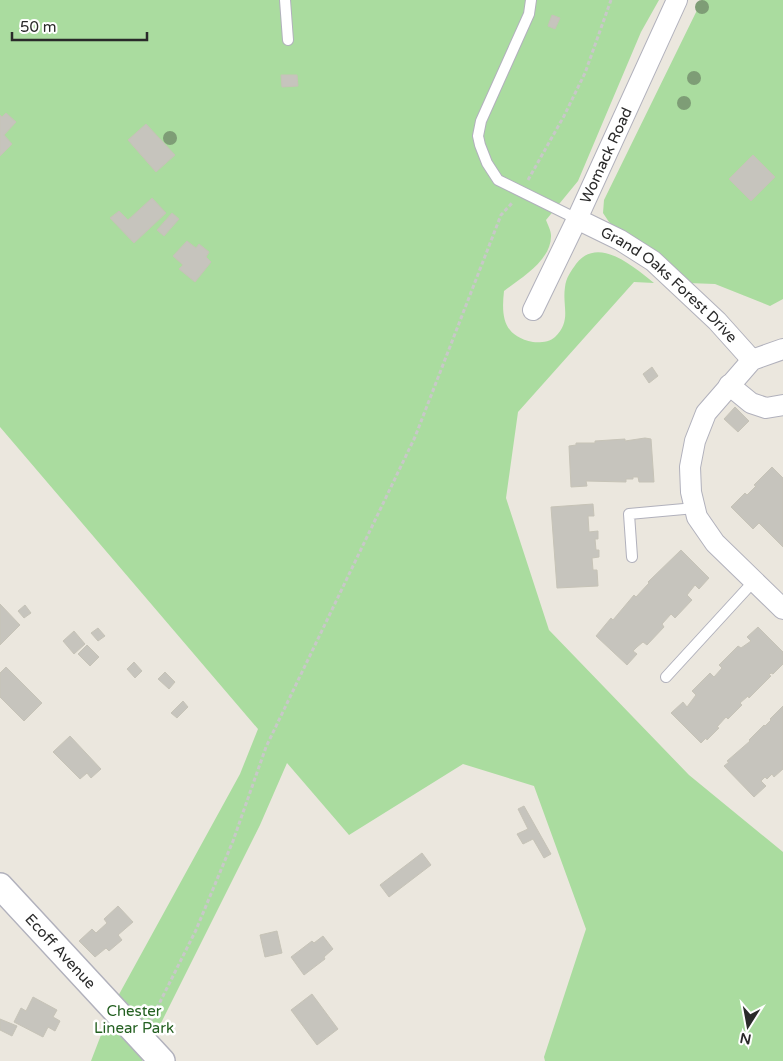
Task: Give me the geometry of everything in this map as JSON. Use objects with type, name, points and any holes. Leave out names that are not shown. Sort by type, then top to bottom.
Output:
[{"type":"street","name":"Womack Road","points":[[533,310],[577,219],[677,0]]},
{"type":"street","name":"Grand Oaks Forest Drive","points":[[577,219],[620,240],[653,261],[717,321],[752,360]]},
{"type":"street","points":[[783,349],[752,360],[706,413],[695,441],[690,467],[691,492],[697,517],[715,543],[783,609]]},
{"type":"street","points":[[729,386],[752,403],[766,408],[783,404]]},
{"type":"street","name":"Ecoff Avenue","points":[[0,886],[162,1061]]},
{"type":"lane","points":[[285,0],[288,40]]},
{"type":"lane","points":[[531,0],[529,14],[481,121],[478,136],[487,163],[498,180],[577,219]]},
{"type":"lane","points":[[632,557],[628,514],[695,508]]},
{"type":"lane","points":[[666,677],[754,581]]},
{"type":"path","points":[[141,1039],[196,930],[234,841],[266,747],[415,437],[501,215],[522,191],[564,116],[585,73],[611,0]]},
{"type":"green space","name":"Chester Linear Park","points":[[0,0],[659,0],[641,32],[578,181],[546,220],[551,235],[550,244],[546,252],[534,268],[504,291],[504,317],[510,330],[523,339],[538,342],[553,339],[560,331],[565,319],[564,294],[568,278],[576,264],[585,256],[595,252],[605,253],[626,262],[654,283],[634,282],[518,412],[506,498],[549,630],[689,775],[783,852],[783,1061],[545,1061],[544,1057],[586,929],[534,786],[463,764],[349,835],[287,763],[260,825],[142,1061],[91,1061],[111,1009],[240,774],[258,729],[0,427]]},
{"type":"green space","points":[[702,0],[783,0],[783,299],[770,306],[715,284],[688,283],[667,260],[628,234],[620,232],[609,222],[603,213],[604,200]]},
{"type":"building","points":[[552,15],[560,18],[555,29],[548,26]]},
{"type":"building","points":[[281,75],[297,75],[298,86],[282,87]]},
{"type":"building","points":[[6,113],[16,122],[4,135],[12,144],[0,156],[0,115],[2,117]]},
{"type":"building","points":[[146,124],[175,155],[156,172],[128,140]]},
{"type":"building","points":[[753,155],[775,177],[751,201],[729,179]]},
{"type":"building","points":[[152,198],[166,213],[134,243],[110,218],[119,211],[128,220]]},
{"type":"building","points":[[172,213],[179,219],[164,236],[157,230]]},
{"type":"building","points":[[187,241],[196,248],[199,244],[209,252],[206,257],[211,262],[195,282],[179,269],[183,265],[173,256]]},
{"type":"building","points":[[652,367],[658,376],[649,383],[643,374]]},
{"type":"building","points":[[735,407],[749,421],[738,432],[724,419]]},
{"type":"building","points":[[625,439],[625,441],[651,439],[654,482],[639,482],[638,477],[633,477],[633,479],[626,479],[626,482],[586,481],[587,486],[571,487],[569,446],[576,445],[576,443],[595,443],[595,441]]},
{"type":"building","points":[[772,467],[783,478],[783,547],[759,523],[753,529],[731,507],[745,493],[747,495]]},
{"type":"building","points":[[593,504],[594,516],[588,516],[589,532],[598,531],[598,539],[595,539],[596,550],[599,550],[599,557],[592,558],[593,570],[597,570],[598,586],[557,588],[551,507]]},
{"type":"building","points":[[681,550],[709,578],[699,589],[695,585],[687,595],[692,600],[675,618],[671,614],[662,624],[664,627],[647,645],[643,642],[633,651],[637,654],[627,665],[596,636],[611,618],[613,620],[634,595],[636,597],[648,582]]},
{"type":"building","points":[[0,604],[20,625],[0,645]]},
{"type":"building","points":[[25,605],[31,613],[24,618],[18,611]]},
{"type":"building","points":[[758,627],[783,652],[783,664],[773,674],[769,675],[771,676],[749,698],[748,696],[740,703],[742,705],[728,719],[726,717],[717,727],[719,728],[707,740],[706,738],[701,743],[671,713],[683,702],[687,707],[696,695],[692,691],[710,673],[714,677],[722,668],[719,665],[738,646],[741,648],[751,641],[747,637]]},
{"type":"building","points":[[98,628],[105,636],[98,641],[91,633]]},
{"type":"building","points":[[74,631],[85,644],[74,654],[63,641]]},
{"type":"building","points":[[87,645],[99,657],[90,666],[78,654]]},
{"type":"building","points":[[134,662],[142,671],[135,678],[127,669]]},
{"type":"building","points":[[6,667],[42,703],[24,721],[0,697],[0,673]]},
{"type":"building","points":[[165,672],[175,682],[169,689],[158,679]]},
{"type":"building","points":[[183,701],[188,707],[177,718],[171,713]]},
{"type":"building","points":[[783,706],[783,769],[774,777],[772,774],[767,779],[765,777],[761,781],[766,786],[754,797],[724,766]]},
{"type":"building","points":[[70,736],[101,769],[91,778],[87,773],[80,779],[53,752]]},
{"type":"building","points":[[524,806],[551,854],[544,858],[533,839],[523,844],[517,834],[528,829],[518,809]]},
{"type":"building","points":[[422,853],[431,865],[389,897],[380,885]]},
{"type":"building","points":[[118,906],[133,922],[118,935],[122,940],[109,951],[106,948],[95,957],[79,941],[92,929],[96,933],[107,923],[104,919]]},
{"type":"building","points":[[277,931],[282,953],[265,957],[260,935]]},
{"type":"building","points":[[323,936],[333,949],[324,957],[325,959],[304,975],[291,957],[312,941],[314,943]]},
{"type":"building","points":[[312,994],[338,1029],[317,1045],[291,1010]]},
{"type":"building","points":[[33,997],[57,1010],[53,1017],[60,1021],[55,1031],[48,1027],[43,1037],[14,1022],[21,1008],[26,1011]]},
{"type":"building","points":[[0,1019],[17,1026],[12,1036],[0,1030]]}]
